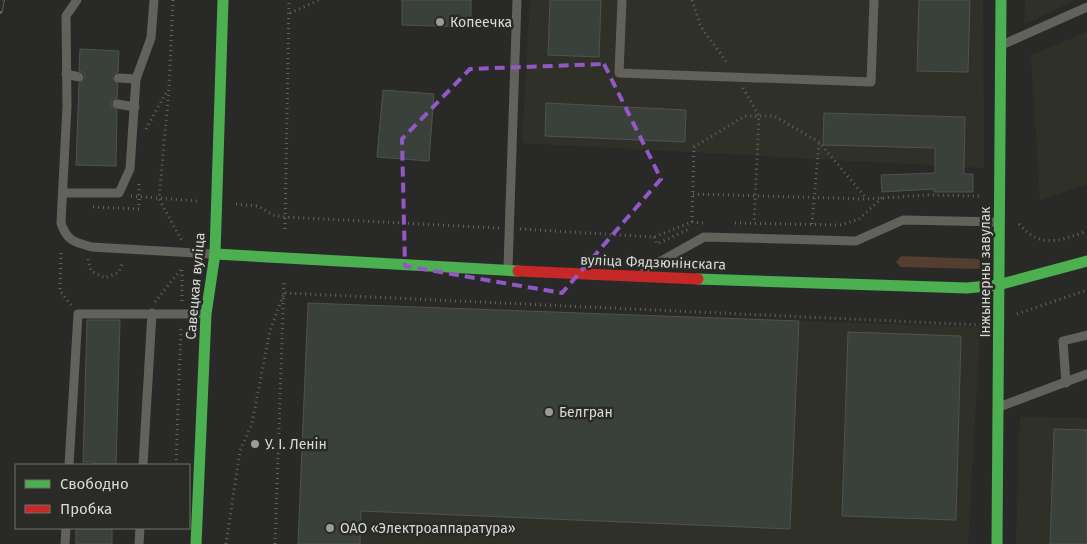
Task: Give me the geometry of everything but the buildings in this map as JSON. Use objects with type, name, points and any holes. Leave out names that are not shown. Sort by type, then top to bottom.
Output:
[{"type":"main road","name":"Савецкая вуліца","points":[[196,544],[206,314],[215,254],[215,202],[223,0]]},
{"type":"main road","name":"Інжынерны завулак","points":[[997,544],[1001,0]]},
{"type":"main road","name":"вуліца Фядзюнінскага","points":[[215,254],[630,277],[967,288],[998,285],[1087,262]]},
{"type":"lane","points":[[77,0],[66,16],[67,106],[61,223],[65,235],[76,243],[92,247],[215,254]]},
{"type":"lane","points":[[63,193],[119,193],[130,169],[136,79],[151,38],[154,0]]},
{"type":"lane","points":[[508,270],[517,0]]},
{"type":"lane","points":[[622,0],[619,73],[871,82],[874,0]]},
{"type":"lane","points":[[1001,46],[1087,7]]},
{"type":"lane","points":[[66,74],[79,77]]},
{"type":"lane","points":[[118,78],[136,79]]},
{"type":"lane","points":[[117,104],[135,107]]},
{"type":"lane","points":[[67,106],[78,106]]},
{"type":"lane","points":[[630,277],[704,237],[856,240],[903,220],[999,222]]},
{"type":"lane","points":[[143,464],[152,313]]},
{"type":"lane","points":[[69,464],[78,314],[206,314]]},
{"type":"lane","points":[[1066,383],[1062,340],[1087,335]]},
{"type":"lane","points":[[999,408],[1087,374]]},
{"type":"lane","points":[[65,544],[66,529]]},
{"type":"lane","points":[[139,544],[140,529]]},
{"type":"path","points":[[173,0],[169,88],[159,199],[182,241]]},
{"type":"path","points":[[285,229],[290,0]]},
{"type":"path","points":[[290,13],[319,0]]},
{"type":"path","points":[[692,0],[701,27],[737,77],[759,116],[754,223]]},
{"type":"path","points":[[692,222],[694,147],[745,116],[774,116],[818,142],[866,199]]},
{"type":"path","points":[[812,224],[818,142]]},
{"type":"path","points":[[119,193],[139,198],[258,206],[273,215],[285,217],[654,237],[692,222],[710,223]]},
{"type":"path","points":[[693,194],[866,199],[928,195],[1001,196]]},
{"type":"path","points":[[727,223],[841,225],[859,219],[882,198]]},
{"type":"path","points":[[1017,221],[1028,234],[1045,241],[1061,240],[1087,231]]},
{"type":"path","points":[[654,237],[657,244],[701,223]]},
{"type":"path","points":[[62,253],[60,291],[78,314]]},
{"type":"path","points":[[88,259],[91,271],[105,278],[119,272],[123,262]]},
{"type":"path","points":[[152,313],[157,297],[182,267],[176,464]]},
{"type":"path","points":[[276,544],[284,282]]},
{"type":"path","points":[[1015,314],[1087,290]]},
{"type":"path","points":[[284,293],[988,325]]},
{"type":"path","points":[[226,544],[240,451],[252,423],[270,331],[284,293]]},
{"type":"highlighted area","points":[[604,64],[661,179],[562,293],[405,266],[402,139],[470,69]]},
{"type":"shaded area","points":[[530,0],[983,0],[984,168],[522,143]]},
{"type":"shaded area","points":[[1025,0],[1075,0],[1024,25]]},
{"type":"shaded area","points":[[1087,32],[1087,184],[1040,200],[1031,55]]},
{"type":"shaded area","points":[[901,256],[978,259],[983,264],[978,269],[901,267],[896,262]]},
{"type":"shaded area","points":[[799,321],[980,327],[968,544],[298,544],[299,504],[361,511],[790,529]]},
{"type":"shaded area","points":[[1020,417],[1087,418],[1087,544],[1016,544]]},
{"type":"railway","points":[[0,11],[2,0]]},
{"type":"traffic: fast","points":[[196,544],[206,314],[215,254],[223,0]]},
{"type":"traffic: fast","points":[[997,544],[1001,0]]},
{"type":"traffic: fast","points":[[215,254],[518,271]]},
{"type":"traffic: fast","points":[[698,279],[967,288],[998,285],[1087,261]]},
{"type":"traffic: jam","points":[[518,271],[698,279]]},
{"type":"place","name":"Копеечка","points":[[440,22]]},
{"type":"place","name":"Белгран","points":[[549,412]]},
{"type":"place","name":"У. І. Ленін","points":[[255,444]]},
{"type":"place","name":"ОАО «Электроаппаратура»","points":[[330,528]]}]
